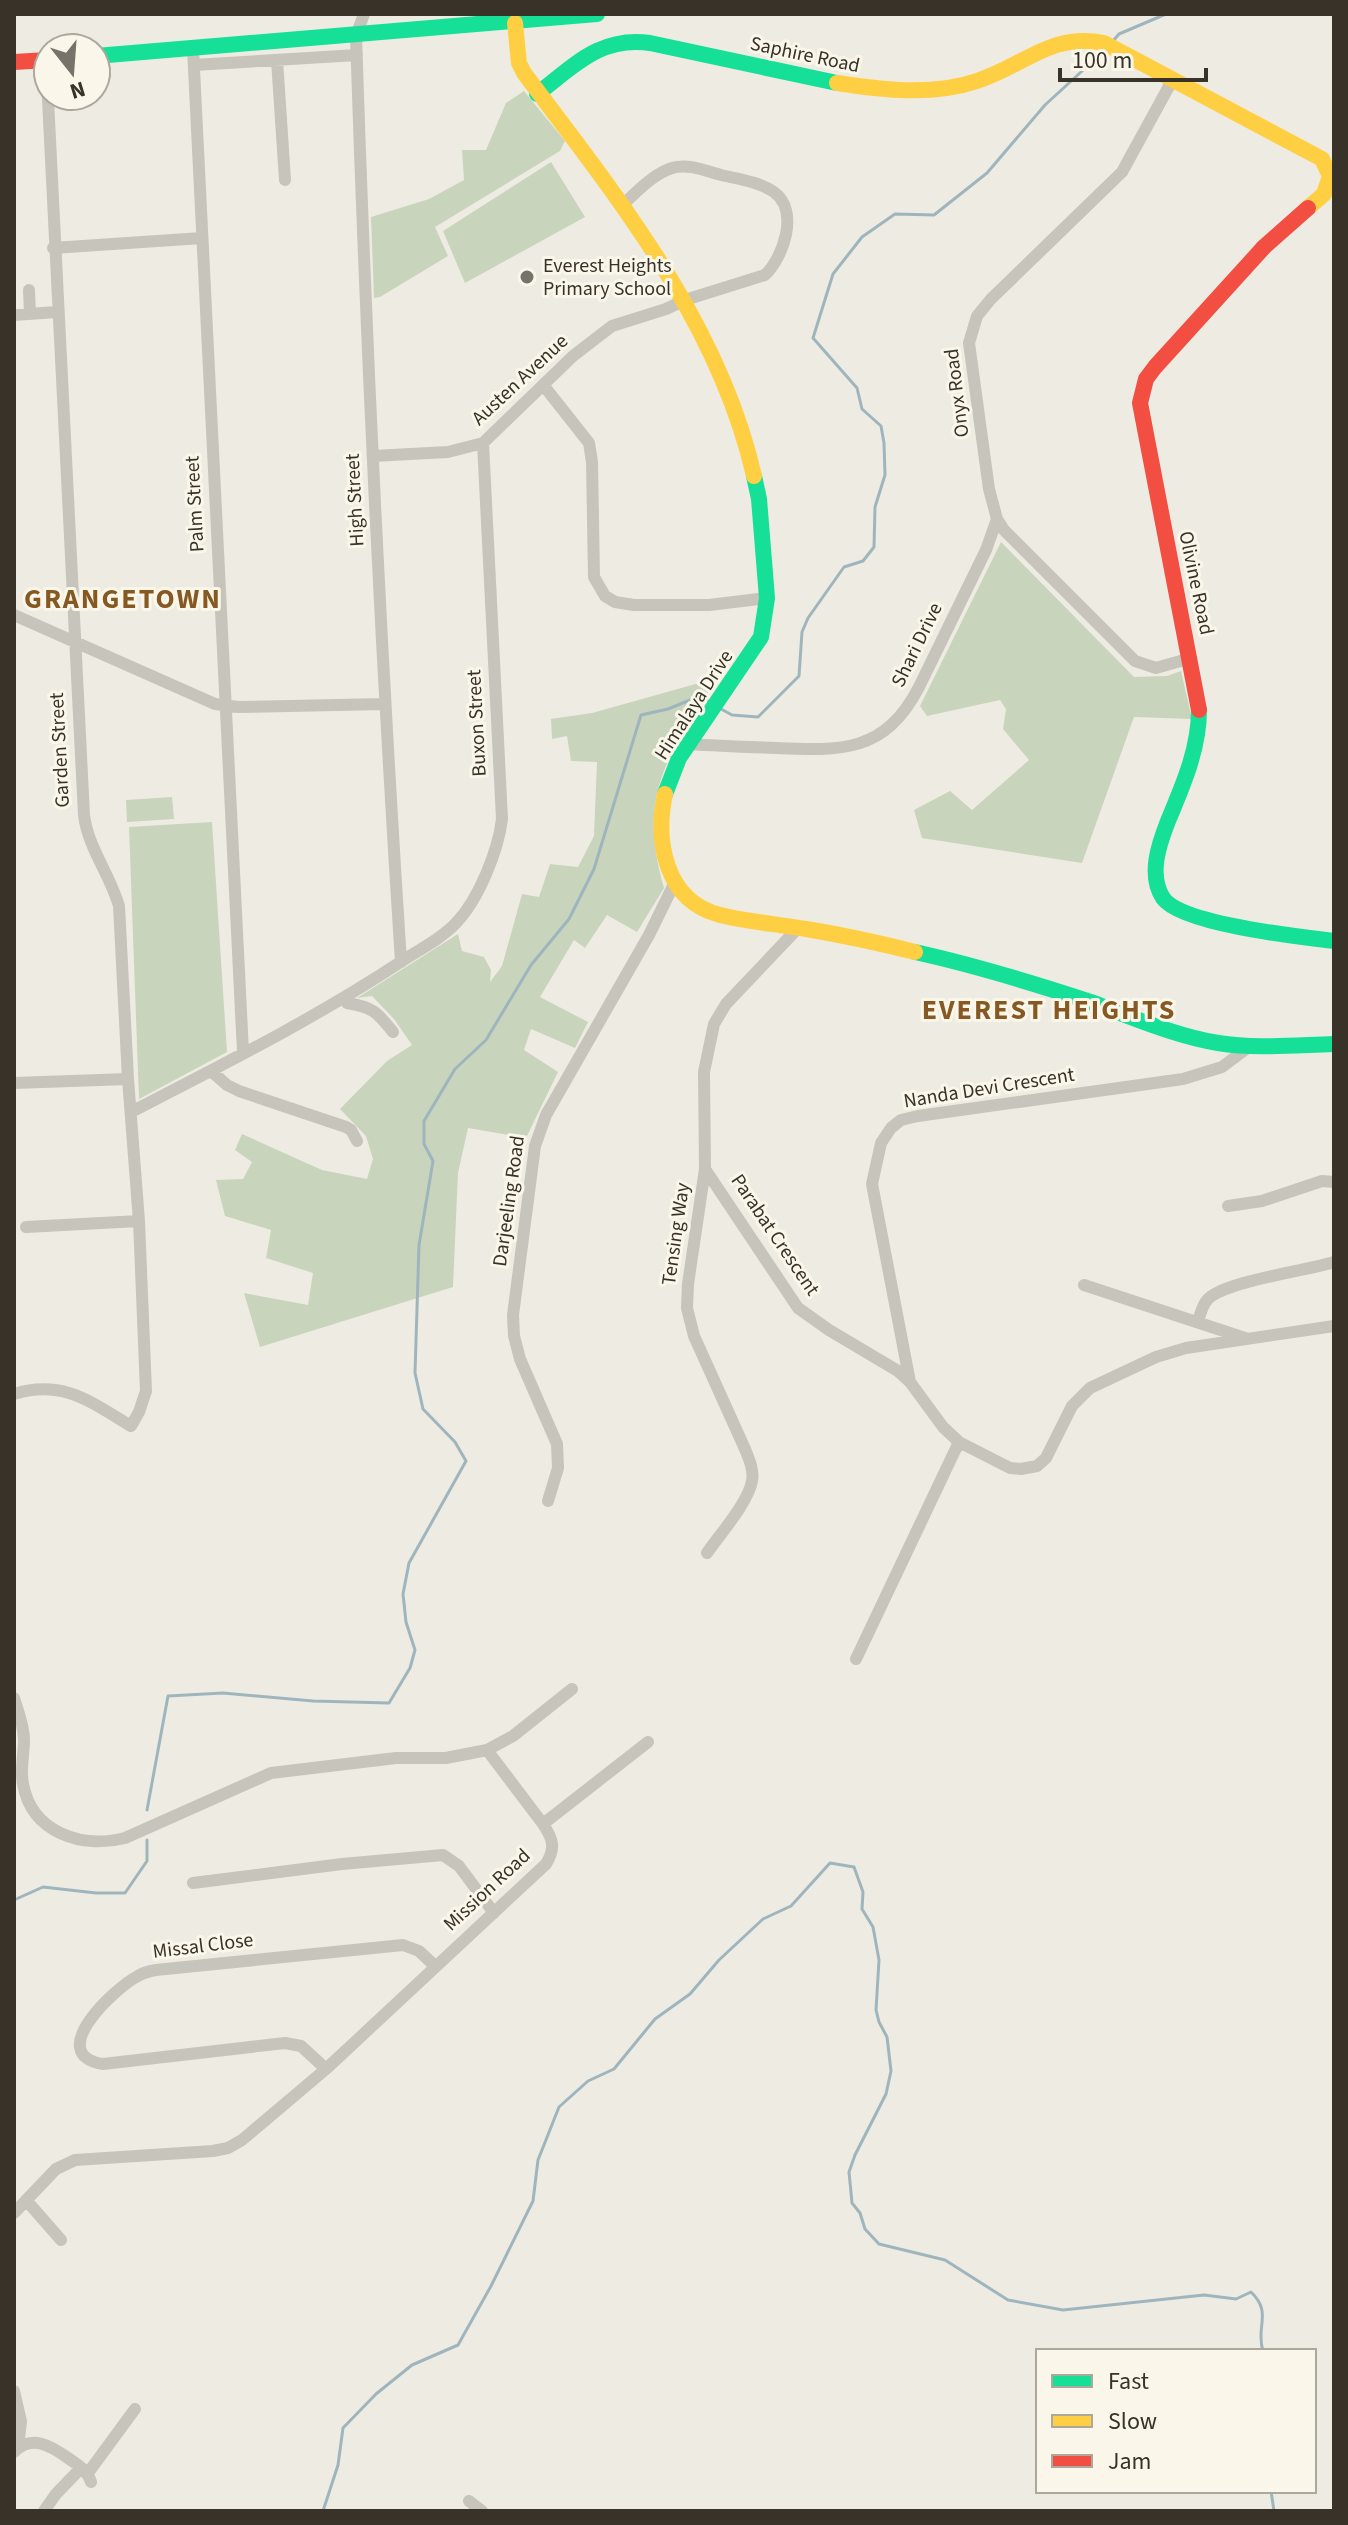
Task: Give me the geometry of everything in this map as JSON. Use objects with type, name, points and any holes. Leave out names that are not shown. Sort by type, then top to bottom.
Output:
[{"type":"street","points":[[356,36],[364,14]]},
{"type":"street","points":[[193,57],[356,36],[597,14]]},
{"type":"street","name":"Himalaya Drive","points":[[515,23],[519,63],[537,94],[622,205],[685,300],[713,360],[747,446],[755,475],[767,598],[761,637],[675,766],[665,790],[661,840],[664,859],[674,884]]},
{"type":"street","name":"High Street","points":[[356,36],[384,704],[401,962]]},
{"type":"street","name":"Saphire Road","points":[[537,94],[600,49],[624,42],[748,63],[842,86],[911,90],[948,88],[983,79],[1041,50],[1074,38],[1088,38],[1318,155],[1326,164]]},
{"type":"street","points":[[112,56],[277,60],[357,55]]},
{"type":"street","name":"Palm Street","points":[[193,57],[243,1052]]},
{"type":"street","points":[[277,60],[285,180]]},
{"type":"street","name":"Onyx Road","points":[[1173,79],[1122,172],[977,316],[972,329],[971,359],[989,489],[997,519],[1004,530],[1135,661],[1156,668],[1191,658]]},
{"type":"street","name":"Garden Street","points":[[14,1394],[43,1388],[63,1390],[85,1398],[131,1426],[146,1391],[139,1221],[119,906],[85,830],[53,248],[49,112]]},
{"type":"street","name":"Olivine Road","points":[[1326,164],[1330,176],[1324,194],[1251,260],[1155,367],[1141,391],[1140,415],[1199,698],[1200,736],[1161,843],[1157,864],[1161,894],[1168,904],[1192,915],[1251,929],[1334,941]]},
{"type":"street","points":[[622,205],[663,172],[684,165],[761,185],[779,196],[785,206],[786,229],[775,266],[765,275],[685,300]]},
{"type":"street","points":[[53,248],[202,238]]},
{"type":"street","points":[[29,290],[30,314]]},
{"type":"street","name":"Austen Avenue","points":[[373,456],[448,452],[483,443],[573,356],[612,326],[685,300]]},
{"type":"street","points":[[14,315],[57,312]]},
{"type":"street","points":[[544,386],[589,443],[593,569],[597,588],[605,596],[615,602],[634,605],[709,605],[767,598]]},
{"type":"street","name":"Buxon Street","points":[[131,1112],[344,997],[444,935],[458,921],[481,883],[499,838],[502,819],[483,443]]},
{"type":"street","name":"Shari Drive","points":[[689,744],[831,751],[865,742],[899,719],[909,707],[939,646],[986,550],[997,519]]},
{"type":"street","points":[[14,615],[202,698],[225,705],[384,704]]},
{"type":"street","points":[[674,884],[702,909],[718,915],[799,927],[948,959],[1218,1043],[1250,1046],[1334,1044]]},
{"type":"street","name":"Darjeeling Road","points":[[548,1501],[558,1468],[557,1444],[520,1359],[513,1315],[535,1146],[546,1115],[649,935],[674,884]]},
{"type":"street","name":"Tensing Way","points":[[707,1553],[747,1494],[752,1480],[745,1449],[689,1323],[688,1284],[705,1169],[704,1072],[708,1043],[714,1024],[726,1004],[799,927]]},
{"type":"street","points":[[344,997],[347,1003],[374,1010],[393,1032]]},
{"type":"street","name":"Nanda Devi Crescent","points":[[910,1382],[872,1184],[881,1143],[891,1128],[901,1120],[918,1116],[1183,1079],[1222,1067],[1250,1046]]},
{"type":"street","points":[[211,1071],[239,1091],[346,1127],[355,1134],[357,1141]]},
{"type":"street","points":[[14,1083],[128,1079]]},
{"type":"street","name":"Parabat Crescent","points":[[705,1169],[743,1221],[798,1308],[898,1371],[959,1442],[1010,1468],[1037,1466],[1052,1450],[1072,1406],[1090,1388],[1170,1352],[1248,1339]]},
{"type":"street","points":[[1228,1206],[1247,1205],[1322,1181],[1334,1182]]},
{"type":"street","points":[[26,1227],[139,1221]]},
{"type":"street","points":[[1198,1322],[1206,1300],[1214,1295],[1237,1286],[1334,1262]]},
{"type":"street","points":[[1084,1285],[1248,1339],[1334,1326]]},
{"type":"street","points":[[856,1659],[959,1442]]},
{"type":"street","points":[[14,1698],[24,1739],[22,1781],[34,1809],[64,1836],[83,1842],[105,1843],[125,1838],[271,1773],[396,1758],[446,1758],[487,1750],[513,1736],[572,1689]]},
{"type":"street","points":[[543,1824],[648,1742]]},
{"type":"street","name":"Mission Road","points":[[14,2213],[56,2169],[75,2160],[228,2148],[242,2140],[326,2069],[546,1864],[552,1855],[551,1836],[487,1750]]},
{"type":"street","points":[[193,1883],[443,1855],[459,1866],[494,1913]]},
{"type":"street","name":"Missal Close","points":[[326,2069],[308,2050],[285,2043],[103,2064],[86,2057],[79,2038],[91,2018],[126,1984],[136,1976],[156,1970],[403,1945],[419,1951],[435,1966]]},
{"type":"street","points":[[26,2200],[61,2240]]},
{"type":"street","points":[[14,2391],[21,2421],[16,2450]]},
{"type":"street","points":[[44,2511],[56,2494],[87,2474],[135,2409]]},
{"type":"street","points":[[16,2450],[30,2443],[44,2443],[87,2474]]},
{"type":"street","points":[[469,2501],[482,2511]]},
{"type":"green space","points":[[524,91],[565,141],[560,151],[435,227],[448,256],[374,298],[371,217],[429,199],[464,180],[462,150],[486,150],[506,103]]},
{"type":"green space","points":[[551,162],[585,217],[465,283],[443,231]]},
{"type":"green space","points":[[1001,542],[1134,677],[1167,676],[1181,671],[1192,719],[1134,717],[1082,863],[922,838],[914,810],[950,791],[972,810],[1029,760],[1003,729],[1006,709],[1000,700],[927,716],[920,706]]},
{"type":"green space","points":[[717,678],[685,730],[662,776],[654,825],[656,854],[664,888],[637,932],[607,915],[585,948],[574,940],[540,997],[588,1022],[575,1048],[531,1029],[524,1050],[558,1072],[526,1138],[468,1128],[458,1173],[453,1287],[260,1347],[244,1293],[308,1305],[313,1273],[266,1258],[271,1230],[225,1216],[216,1180],[243,1179],[252,1162],[235,1150],[242,1134],[322,1170],[367,1179],[373,1159],[366,1136],[340,1109],[387,1061],[412,1045],[394,1019],[372,996],[357,998],[458,934],[462,951],[484,957],[491,970],[490,982],[502,966],[522,894],[539,897],[550,864],[578,867],[594,836],[597,762],[571,761],[567,736],[552,739],[551,719],[592,713]]},
{"type":"green space","points":[[172,797],[174,819],[127,822],[126,800]]},
{"type":"green space","points":[[212,822],[227,1052],[139,1099],[129,827]]},
{"type":"waterway","points":[[1113,41],[1119,34],[1166,14]]},
{"type":"waterway","points":[[1205,14],[1213,14]]},
{"type":"waterway","points":[[721,709],[732,715],[758,717],[799,676],[802,632],[808,618],[844,567],[863,561],[874,547],[875,507],[885,475],[881,426],[862,409],[857,388],[813,338],[833,274],[862,237],[895,214],[934,215],[987,173],[1045,105],[1105,50]]},
{"type":"waterway","points":[[147,1810],[168,1696],[223,1693],[313,1701],[389,1703],[410,1668],[415,1650],[406,1622],[403,1594],[409,1563],[466,1461],[455,1442],[423,1409],[415,1373],[419,1245],[433,1161],[424,1144],[424,1121],[455,1069],[486,1040],[531,965],[569,919],[594,869],[641,715],[668,709],[700,696],[711,703]]},
{"type":"waterway","points":[[14,1900],[43,1887],[125,1893],[147,1861],[147,1840]]},
{"type":"waterway","points":[[323,2511],[338,2465],[343,2428],[376,2394],[412,2365],[458,2345],[533,2201],[538,2160],[559,2107],[588,2081],[614,2069],[655,2019],[690,1994],[719,1960],[763,1919],[791,1906],[830,1863],[854,1867],[863,1892],[862,1909],[873,1927],[879,1960],[876,2010],[887,2037],[891,2071],[886,2094],[849,2172],[852,2203],[860,2213],[865,2229],[879,2244],[945,2260],[1008,2300],[1063,2310],[1204,2295],[1236,2299],[1251,2292],[1261,2307],[1263,2349]]},
{"type":"waterway","points":[[1271,2493],[1274,2511]]},
{"type":"traffic: fast","points":[[112,55],[597,14]]},
{"type":"traffic: fast","points":[[537,94],[589,55],[616,44],[632,42],[650,43],[837,83]]},
{"type":"traffic: fast","points":[[665,794],[679,758],[761,637],[767,598],[759,499],[754,476]]},
{"type":"traffic: fast","points":[[1199,710],[1193,753],[1156,860],[1156,880],[1163,898],[1174,907],[1216,922],[1334,941]]},
{"type":"traffic: fast","points":[[915,952],[1025,981],[1202,1040],[1247,1046],[1334,1044]]},
{"type":"traffic: slow","points":[[515,23],[519,63],[524,73],[628,214],[690,314],[738,420],[754,476]]},
{"type":"traffic: slow","points":[[837,83],[889,89],[943,89],[994,75],[1053,46],[1068,42],[1104,43],[1322,159],[1330,176],[1324,194],[1308,208]]},
{"type":"traffic: slow","points":[[665,794],[662,831],[668,867],[687,897],[701,908],[720,915],[834,934],[915,952]]},
{"type":"traffic: jam","points":[[14,62],[32,61]]},
{"type":"traffic: jam","points":[[1199,710],[1140,403],[1146,379],[1155,367],[1264,247],[1308,208]]},
{"type":"place","name":"Everest Heights Primary School","points":[[527,277]]},
{"type":"district","name":"GRANGETOWN","points":[[123,599]]},
{"type":"district","name":"EVEREST HEIGHTS","points":[[1049,1010]]}]
